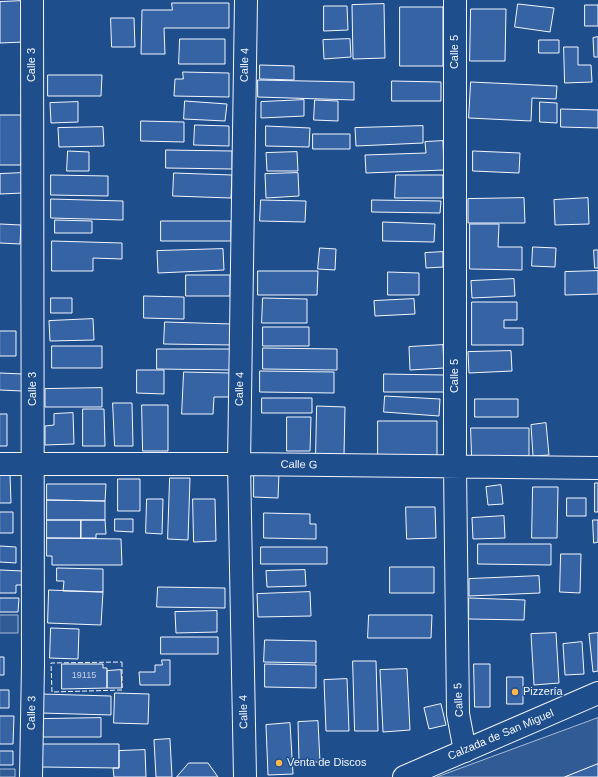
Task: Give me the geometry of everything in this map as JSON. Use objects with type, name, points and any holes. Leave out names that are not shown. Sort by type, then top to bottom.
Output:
[{"type":"street","name":"Calle 3","points":[[31,777],[33,665],[32,0]]},
{"type":"street","name":"Calle 4","points":[[246,0],[239,464],[246,777]]},
{"type":"street","name":"Calle 5","points":[[455,0],[455,467],[458,714],[465,751]]},
{"type":"street","name":"Calle G","points":[[0,464],[239,464],[598,468]]},
{"type":"street","name":"Calzada de San Miguel","points":[[404,777],[598,693]]},
{"type":"shaded area","points":[[0,615],[18,615],[18,633],[0,633]]},
{"type":"shaded area","points":[[598,718],[598,764],[565,777],[437,777]]},
{"type":"shaded area","points":[[0,769],[15,769],[15,777],[0,777]]},
{"type":"building","points":[[22,1],[24,42],[0,43],[0,2]]},
{"type":"building","points":[[172,3],[229,3],[229,28],[164,28],[165,54],[141,54],[142,10],[172,10]]},
{"type":"building","points":[[384,4],[385,58],[353,59],[352,5]]},
{"type":"building","points":[[518,4],[554,8],[550,32],[515,27]]},
{"type":"building","points":[[585,5],[598,5],[598,26],[585,26]]},
{"type":"building","points":[[324,6],[347,6],[348,30],[324,31]]},
{"type":"building","points":[[400,7],[443,7],[443,66],[400,66]]},
{"type":"building","points":[[471,9],[506,9],[505,61],[470,61]]},
{"type":"building","points":[[111,18],[134,18],[135,47],[112,47]]},
{"type":"building","points":[[598,37],[598,57],[594,57],[593,38]]},
{"type":"building","points":[[180,39],[225,39],[225,64],[179,64]]},
{"type":"building","points":[[350,39],[351,57],[324,59],[323,40]]},
{"type":"building","points":[[539,40],[559,40],[559,53],[539,53]]},
{"type":"building","points":[[564,47],[578,47],[578,65],[591,65],[592,82],[565,83]]},
{"type":"building","points":[[260,65],[294,66],[294,80],[260,79]]},
{"type":"building","points":[[183,72],[229,73],[229,97],[174,96],[175,79],[183,79]]},
{"type":"building","points":[[48,75],[102,75],[101,96],[48,96]]},
{"type":"building","points":[[258,80],[354,82],[354,100],[258,97]]},
{"type":"building","points":[[392,81],[441,82],[441,101],[392,101]]},
{"type":"building","points":[[471,82],[557,86],[556,99],[532,98],[531,121],[469,118]]},
{"type":"building","points":[[304,100],[304,116],[261,118],[261,102]]},
{"type":"building","points":[[315,100],[338,101],[338,121],[314,120]]},
{"type":"building","points":[[185,101],[227,104],[225,121],[184,119]]},
{"type":"building","points":[[78,102],[78,122],[51,123],[50,103]]},
{"type":"building","points":[[540,102],[557,103],[557,123],[540,122]]},
{"type":"building","points":[[561,109],[598,110],[598,128],[561,127]]},
{"type":"building","points":[[0,115],[22,115],[21,165],[0,165]]},
{"type":"building","points":[[141,121],[184,122],[184,142],[141,141]]},
{"type":"building","points":[[195,125],[229,126],[229,146],[194,145]]},
{"type":"building","points":[[266,126],[310,128],[309,147],[266,146]]},
{"type":"building","points":[[423,126],[423,143],[356,146],[355,128]]},
{"type":"building","points":[[103,127],[104,146],[59,147],[58,128]]},
{"type":"building","points":[[313,134],[350,134],[350,149],[313,149]]},
{"type":"building","points":[[443,141],[444,170],[366,173],[365,155],[426,153],[425,142]]},
{"type":"building","points":[[166,150],[232,151],[232,169],[166,168]]},
{"type":"building","points":[[68,151],[89,152],[89,171],[67,171]]},
{"type":"building","points":[[473,151],[520,153],[519,173],[473,171]]},
{"type":"building","points":[[297,152],[298,171],[267,171],[266,153]]},
{"type":"building","points":[[22,173],[23,193],[0,194],[0,174]]},
{"type":"building","points":[[174,173],[232,175],[231,198],[173,196]]},
{"type":"building","points":[[298,173],[299,196],[266,198],[265,174]]},
{"type":"building","points":[[51,175],[108,176],[108,196],[51,195]]},
{"type":"building","points":[[396,175],[443,175],[443,198],[395,198]]},
{"type":"building","points":[[524,198],[525,223],[468,223],[468,199]]},
{"type":"building","points":[[588,198],[589,224],[555,225],[554,200]]},
{"type":"building","points":[[51,199],[123,201],[123,220],[51,218]]},
{"type":"building","points":[[261,200],[306,201],[305,222],[260,221]]},
{"type":"building","points":[[372,200],[441,201],[440,213],[372,212]]},
{"type":"building","points":[[55,220],[92,221],[92,233],[55,233]]},
{"type":"building","points":[[161,221],[231,221],[231,241],[161,241]]},
{"type":"building","points":[[383,222],[435,224],[434,242],[383,241]]},
{"type":"building","points":[[0,224],[21,225],[20,244],[0,243]]},
{"type":"building","points":[[470,224],[499,224],[498,247],[522,247],[522,270],[470,269]]},
{"type":"building","points":[[52,241],[122,243],[122,259],[93,258],[93,271],[52,271]]},
{"type":"building","points":[[533,247],[556,248],[555,267],[532,266]]},
{"type":"building","points":[[320,248],[336,249],[335,270],[318,269]]},
{"type":"building","points":[[223,249],[224,270],[158,273],[157,251]]},
{"type":"building","points":[[594,250],[598,250],[598,268],[595,268]]},
{"type":"building","points":[[443,252],[443,267],[426,268],[425,253]]},
{"type":"building","points":[[258,271],[318,271],[317,295],[258,295]]},
{"type":"building","points":[[598,271],[598,294],[565,295],[565,272]]},
{"type":"building","points":[[388,272],[419,273],[419,295],[388,295]]},
{"type":"building","points":[[186,275],[230,275],[230,296],[186,296]]},
{"type":"building","points":[[514,279],[515,296],[472,298],[471,281]]},
{"type":"building","points":[[144,296],[184,297],[184,319],[144,318]]},
{"type":"building","points":[[51,298],[72,298],[72,313],[51,313]]},
{"type":"building","points":[[263,298],[307,299],[307,323],[262,323]]},
{"type":"building","points":[[414,299],[415,314],[375,316],[374,301]]},
{"type":"building","points":[[472,302],[517,302],[517,320],[504,320],[504,328],[523,328],[523,345],[472,345]]},
{"type":"building","points":[[93,319],[94,340],[50,341],[49,321]]},
{"type":"building","points":[[165,322],[232,324],[232,345],[164,344]]},
{"type":"building","points":[[263,327],[309,327],[309,346],[263,346]]},
{"type":"building","points":[[0,331],[16,331],[16,356],[0,356]]},
{"type":"building","points":[[443,345],[444,368],[410,370],[409,347]]},
{"type":"building","points":[[52,346],[102,346],[102,368],[52,368]]},
{"type":"building","points":[[263,348],[337,349],[337,370],[263,369]]},
{"type":"building","points":[[157,349],[233,349],[233,370],[157,369]]},
{"type":"building","points":[[511,351],[512,371],[469,373],[468,352]]},
{"type":"building","points":[[137,370],[164,370],[164,394],[137,393]]},
{"type":"building","points":[[260,371],[334,372],[334,393],[260,392]]},
{"type":"building","points":[[184,372],[231,373],[231,397],[214,397],[213,414],[182,414]]},
{"type":"building","points":[[0,373],[23,374],[22,391],[0,390]]},
{"type":"building","points":[[384,374],[444,375],[444,392],[384,392]]},
{"type":"building","points":[[102,388],[102,407],[45,407],[45,389]]},
{"type":"building","points":[[385,396],[440,399],[439,416],[384,412]]},
{"type":"building","points":[[262,398],[312,398],[312,413],[262,413]]},
{"type":"building","points":[[475,399],[518,399],[518,417],[475,417]]},
{"type":"building","points":[[113,403],[132,403],[133,446],[115,446]]},
{"type":"building","points":[[142,405],[168,405],[168,451],[143,451]]},
{"type":"building","points":[[317,406],[345,407],[344,455],[316,455]]},
{"type":"building","points":[[83,409],[104,409],[105,446],[83,446]]},
{"type":"building","points":[[73,413],[74,444],[45,445],[45,426],[54,425],[54,414]]},
{"type":"building","points":[[0,414],[7,414],[7,446],[0,446]]},
{"type":"building","points":[[287,417],[311,417],[310,451],[287,451]]},
{"type":"building","points":[[378,421],[437,421],[437,456],[378,456]]},
{"type":"building","points":[[546,423],[549,455],[533,456],[531,425]]},
{"type":"building","points":[[471,428],[529,428],[529,456],[472,457]]},
{"type":"building","points":[[254,473],[279,473],[278,498],[254,497]]},
{"type":"building","points":[[0,474],[10,474],[11,503],[0,503]]},
{"type":"building","points":[[170,478],[190,478],[188,540],[168,539]]},
{"type":"building","points":[[118,479],[140,479],[140,511],[118,511]]},
{"type":"building","points":[[595,483],[598,483],[598,512],[595,512]]},
{"type":"building","points":[[47,484],[106,484],[105,501],[47,500]]},
{"type":"building","points":[[501,485],[503,504],[488,505],[486,487]]},
{"type":"building","points":[[533,487],[558,487],[557,538],[532,538]]},
{"type":"building","points":[[567,498],[586,498],[586,516],[567,516]]},
{"type":"building","points":[[147,499],[163,499],[162,534],[146,533]]},
{"type":"building","points":[[193,499],[215,499],[216,541],[194,542]]},
{"type":"building","points":[[47,500],[105,501],[105,520],[47,520]]},
{"type":"building","points":[[406,507],[435,507],[436,538],[407,539]]},
{"type":"building","points":[[0,512],[13,512],[13,533],[0,533]]},
{"type":"building","points":[[264,513],[310,514],[310,524],[316,524],[316,539],[264,538]]},
{"type":"building","points":[[504,516],[505,538],[473,539],[472,518]]},
{"type":"building","points":[[115,519],[133,519],[133,532],[115,531]]},
{"type":"building","points":[[47,520],[81,520],[81,538],[47,538]]},
{"type":"building","points":[[81,520],[105,520],[106,534],[96,534],[96,538],[81,538]]},
{"type":"building","points":[[593,520],[598,520],[598,542],[594,543]]},
{"type":"building","points":[[47,538],[121,539],[122,565],[52,565],[52,556],[47,556]]},
{"type":"building","points":[[478,544],[551,544],[551,565],[478,564]]},
{"type":"building","points":[[0,546],[16,547],[16,563],[0,562]]},
{"type":"building","points":[[261,547],[327,547],[327,564],[261,564]]},
{"type":"building","points":[[561,554],[581,554],[580,593],[560,592]]},
{"type":"building","points":[[390,567],[434,567],[434,593],[390,593]]},
{"type":"building","points":[[57,568],[103,569],[103,592],[63,591],[64,581],[57,581]]},
{"type":"building","points":[[0,570],[23,571],[23,585],[16,585],[16,593],[0,593]]},
{"type":"building","points":[[305,570],[306,586],[267,587],[266,571]]},
{"type":"building","points":[[539,576],[540,593],[469,596],[469,579]]},
{"type":"building","points":[[158,587],[225,588],[225,608],[157,607]]},
{"type":"building","points":[[49,590],[103,592],[101,625],[48,623]]},
{"type":"building","points":[[310,592],[311,616],[258,617],[257,594]]},
{"type":"building","points":[[0,598],[19,598],[18,612],[0,612]]},
{"type":"building","points":[[469,598],[525,600],[524,620],[469,619]]},
{"type":"building","points":[[217,611],[217,632],[176,633],[175,612]]},
{"type":"building","points":[[369,615],[432,615],[431,638],[368,638]]},
{"type":"building","points":[[51,628],[79,629],[78,659],[50,658]]},
{"type":"building","points":[[556,633],[559,683],[534,685],[531,634]]},
{"type":"building","points":[[598,633],[598,671],[593,672],[589,634]]},
{"type":"building","points":[[161,637],[218,637],[218,654],[161,654]]},
{"type":"building","points":[[265,640],[316,641],[316,663],[264,662]]},
{"type":"building","points":[[582,642],[584,674],[565,675],[563,644]]},
{"type":"building","points":[[0,657],[4,657],[4,675],[0,675]]},
{"type":"building","points":[[162,660],[170,660],[170,685],[140,685],[139,672],[155,672],[155,665],[162,665]]},
{"type":"building","points":[[353,661],[376,661],[378,731],[355,731]]},
{"type":"building","points":[[62,664],[103,664],[103,668],[107,668],[107,688],[62,689]]},
{"type":"building","points":[[265,664],[316,665],[316,688],[265,687]]},
{"type":"building","points":[[474,664],[490,664],[490,707],[475,707]]},
{"type":"building","points":[[407,669],[410,730],[383,732],[380,670]]},
{"type":"building","points":[[121,670],[122,688],[107,688],[107,671]]},
{"type":"building","points":[[507,677],[523,677],[523,704],[507,704]]},
{"type":"building","points":[[347,679],[349,731],[326,731],[324,680]]},
{"type":"building","points":[[0,690],[9,690],[9,708],[0,708]]},
{"type":"building","points":[[115,693],[149,694],[148,724],[114,723]]},
{"type":"building","points":[[41,694],[111,696],[111,715],[41,713]]},
{"type":"building","points":[[441,704],[446,725],[429,729],[424,708]]},
{"type":"building","points":[[0,716],[14,716],[13,744],[0,744]]},
{"type":"building","points":[[101,718],[101,737],[43,737],[43,719]]},
{"type":"building","points":[[318,721],[320,762],[299,762],[298,722]]},
{"type":"building","points":[[290,723],[293,774],[268,775],[266,725]]},
{"type":"building","points":[[170,739],[172,777],[156,777],[154,740]]},
{"type":"building","points":[[41,744],[119,744],[119,768],[41,767]]},
{"type":"building","points":[[145,750],[146,777],[114,777],[113,768],[119,768],[119,751]]},
{"type":"building","points":[[0,751],[13,751],[13,765],[0,765]]},
{"type":"building","points":[[189,763],[208,763],[218,777],[177,777]]},
{"type":"building","points":[[598,764],[598,777],[565,777]]},
{"type":"fence","points":[[122,662],[122,690],[52,692],[51,663],[122,662]]},
{"type":"place","name":"Pizzería","points":[[515,692]]},
{"type":"place","name":"Venta de Discos","points":[[279,763]]}]
